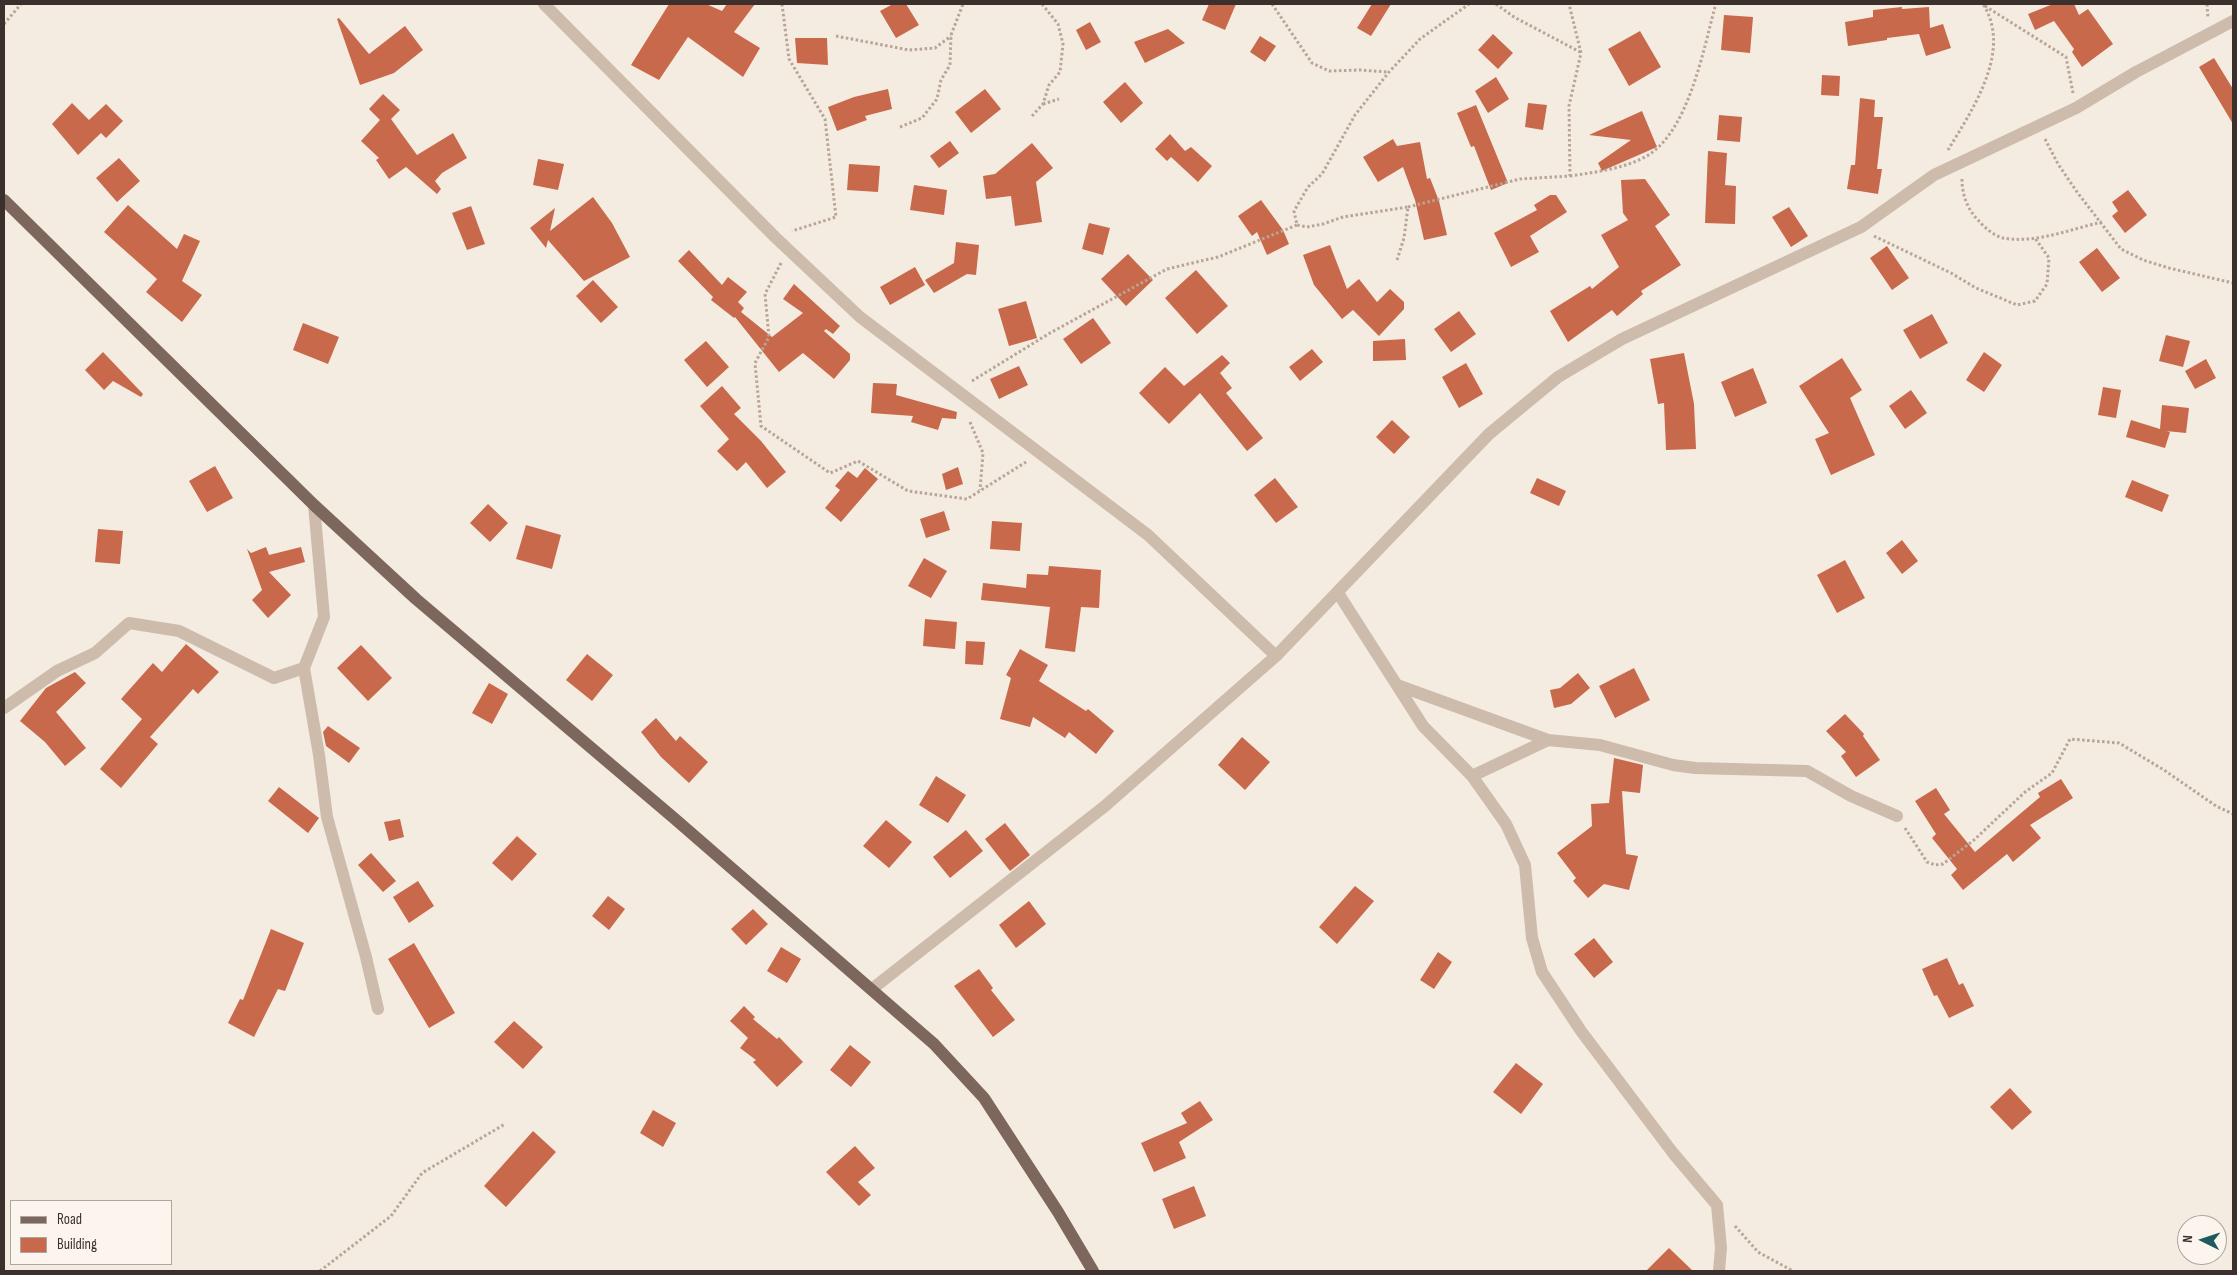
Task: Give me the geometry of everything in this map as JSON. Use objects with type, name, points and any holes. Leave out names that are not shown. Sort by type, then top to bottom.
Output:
[{"type":"main road","points":[[4,200],[314,505],[416,599],[934,1044],[984,1098],[1058,1212],[1093,1271]]},
{"type":"street","points":[[544,4],[789,250],[860,317],[1148,535],[1276,656]]},
{"type":"street","points":[[872,989],[1105,806],[1276,656],[1489,434],[1558,377],[1630,335],[1861,227],[1934,175],[1962,160],[2076,108],[2136,72],[2233,21]]},
{"type":"street","points":[[314,505],[324,617],[304,668],[319,754],[327,817],[366,957],[378,1008]]},
{"type":"street","points":[[1338,593],[1423,726],[1472,776],[1506,824],[1526,865],[1532,938],[1542,972],[1581,1031],[1673,1153],[1717,1205],[1721,1248],[1719,1271]]},
{"type":"street","points":[[4,708],[57,672],[96,653],[129,623],[179,631],[274,678],[304,668]]},
{"type":"street","points":[[1396,685],[1548,740],[1600,746],[1646,756],[1673,765],[1695,768],[1807,771],[1851,796],[1897,816]]},
{"type":"street","points":[[1472,776],[1548,740]]},
{"type":"path","points":[[4,24],[21,4]]},
{"type":"path","points":[[775,236],[836,217],[824,119],[789,59],[782,4]]},
{"type":"path","points":[[900,127],[922,118],[937,99],[941,80],[950,64],[951,35],[963,4]]},
{"type":"path","points":[[1032,116],[1043,104],[1050,85],[1060,72],[1063,44],[1058,24],[1042,4]]},
{"type":"path","points":[[1272,4],[1312,63],[1329,71],[1360,70],[1389,72]]},
{"type":"path","points":[[1297,225],[1294,211],[1300,198],[1322,174],[1355,115],[1389,72],[1420,39],[1469,4]]},
{"type":"path","points":[[1496,4],[1514,18],[1581,53]]},
{"type":"path","points":[[1569,4],[1581,53],[1569,106],[1570,176]]},
{"type":"path","points":[[957,390],[1050,332],[1167,269],[1218,257],[1297,225],[1307,227],[1343,217],[1408,207],[1520,179],[1570,176],[1619,167],[1645,156],[1662,144],[1683,108],[1699,68],[1715,5]]},
{"type":"path","points":[[1983,5],[2066,57],[2076,108]]},
{"type":"path","points":[[1934,175],[1968,119],[1992,61],[1993,33],[1991,18],[1983,5]]},
{"type":"path","points":[[836,36],[909,50],[935,48],[951,35]]},
{"type":"path","points":[[1043,104],[1059,99]]},
{"type":"path","points":[[2038,125],[2058,164],[2121,249],[2143,260],[2196,276],[2233,283]]},
{"type":"path","points":[[1962,160],[1962,189],[1970,212],[1985,227],[2002,238],[2036,238],[2102,222]]},
{"type":"path","points":[[1397,260],[1404,238],[1408,207]]},
{"type":"path","points":[[1861,227],[1883,242],[1951,273],[1976,288],[2017,305],[2035,301],[2047,284],[2049,258],[2036,238]]},
{"type":"path","points":[[789,250],[765,294],[769,337],[755,363],[762,426],[830,473],[858,461],[908,492],[967,498],[1040,454]]},
{"type":"path","points":[[970,419],[983,454],[980,491]]},
{"type":"path","points":[[1897,816],[1927,862],[1935,865],[1943,864],[1974,840],[2025,792],[2052,773],[2070,739],[2119,743],[2164,770],[2216,806],[2233,814]]},
{"type":"path","points":[[320,1271],[392,1216],[422,1173],[505,1124]]},
{"type":"path","points":[[1717,1205],[1758,1252],[1793,1271]]},
{"type":"building","points":[[669,4],[706,4],[722,11],[727,4],[755,4],[734,32],[760,48],[743,77],[688,37],[659,80],[631,65]]},
{"type":"building","points":[[893,4],[906,4],[919,25],[896,38],[880,11]]},
{"type":"building","points":[[1209,4],[1236,4],[1225,30],[1202,20]]},
{"type":"building","points":[[1372,4],[1391,4],[1371,36],[1357,28]]},
{"type":"building","points":[[2053,4],[2074,4],[2079,15],[2088,9],[2113,44],[2082,67],[2072,52],[2074,49],[2054,21],[2035,30],[2028,14]]},
{"type":"building","points":[[1902,7],[1902,9],[1929,7],[1930,28],[1943,24],[1951,48],[1926,56],[1919,34],[1848,46],[1845,22],[1873,17],[1873,10]]},
{"type":"building","points":[[1724,15],[1753,17],[1750,53],[1721,50]]},
{"type":"building","points":[[339,18],[369,54],[405,26],[423,50],[394,73],[360,85],[337,19]]},
{"type":"building","points":[[1090,22],[1101,42],[1086,50],[1076,30]]},
{"type":"building","points":[[1168,29],[1185,43],[1145,63],[1134,42]]},
{"type":"building","points":[[1640,31],[1661,67],[1629,86],[1608,49]]},
{"type":"building","points":[[1493,34],[1513,53],[1498,69],[1478,50]]},
{"type":"building","points":[[1260,36],[1276,46],[1265,62],[1250,52]]},
{"type":"building","points":[[795,38],[827,38],[828,65],[797,63]]},
{"type":"building","points":[[2214,58],[2233,89],[2233,124],[2199,67]]},
{"type":"building","points":[[1822,75],[1840,76],[1839,96],[1821,95]]},
{"type":"building","points":[[1496,77],[1509,99],[1488,113],[1475,91]]},
{"type":"building","points":[[1125,82],[1143,103],[1121,123],[1103,102]]},
{"type":"building","points":[[888,89],[892,109],[865,116],[867,120],[837,131],[828,107],[854,97]]},
{"type":"building","points":[[985,89],[1001,109],[971,133],[955,112]]},
{"type":"building","points":[[383,94],[400,110],[391,119],[417,155],[453,133],[467,158],[442,173],[435,181],[441,189],[437,194],[406,167],[389,179],[376,160],[379,158],[361,141],[380,120],[369,109]]},
{"type":"building","points":[[1860,98],[1875,100],[1874,117],[1883,117],[1877,169],[1882,169],[1878,194],[1847,189],[1851,165],[1855,165]]},
{"type":"building","points":[[72,103],[89,120],[106,104],[123,121],[106,138],[101,133],[78,155],[52,124]]},
{"type":"building","points":[[1528,103],[1547,105],[1543,130],[1525,127]]},
{"type":"building","points":[[1476,105],[1508,183],[1491,190],[1474,146],[1471,147],[1457,113]]},
{"type":"building","points":[[1642,111],[1657,147],[1602,171],[1598,163],[1631,140],[1589,135]]},
{"type":"building","points":[[1719,115],[1742,117],[1740,142],[1717,140]]},
{"type":"building","points":[[1170,134],[1185,151],[1191,147],[1212,166],[1198,182],[1171,157],[1167,161],[1155,149]]},
{"type":"building","points":[[1393,139],[1397,146],[1420,142],[1427,179],[1430,178],[1439,201],[1447,235],[1424,240],[1415,200],[1403,167],[1378,182],[1363,157]]},
{"type":"building","points":[[950,141],[959,153],[939,168],[930,156]]},
{"type":"building","points":[[1032,143],[1053,168],[1036,182],[1042,222],[1015,226],[1011,196],[986,199],[983,176],[995,174]]},
{"type":"building","points":[[1708,151],[1727,153],[1725,185],[1736,186],[1735,224],[1705,223]]},
{"type":"building","points":[[119,158],[140,181],[117,202],[96,178]]},
{"type":"building","points":[[538,159],[564,164],[558,190],[533,185]]},
{"type":"building","points":[[849,164],[880,166],[878,192],[847,190]]},
{"type":"building","points":[[1645,179],[1670,215],[1655,226],[1681,265],[1641,291],[1643,294],[1617,316],[1612,310],[1568,342],[1550,311],[1590,286],[1592,289],[1619,267],[1601,235],[1628,220],[1623,213],[1621,180]]},
{"type":"building","points":[[914,185],[947,190],[944,215],[910,210]]},
{"type":"building","points":[[2128,190],[2147,215],[2125,233],[2112,216],[2118,211],[2112,202]]},
{"type":"building","points":[[1550,195],[1556,195],[1567,212],[1530,236],[1539,252],[1511,267],[1494,233],[1537,210],[1534,205]]},
{"type":"building","points":[[593,197],[612,223],[630,257],[584,281],[548,240],[546,248],[530,228],[555,208],[550,231]]},
{"type":"building","points":[[1261,200],[1283,230],[1289,244],[1267,255],[1257,232],[1252,236],[1238,216]]},
{"type":"building","points":[[128,205],[177,249],[184,234],[200,241],[182,281],[202,295],[182,322],[146,292],[157,279],[104,232]]},
{"type":"building","points":[[471,206],[485,244],[467,250],[452,213]]},
{"type":"building","points":[[1789,207],[1808,236],[1791,247],[1772,217]]},
{"type":"building","points":[[1089,223],[1110,228],[1103,255],[1082,249]]},
{"type":"building","points":[[956,242],[979,245],[976,275],[967,274],[934,293],[925,280],[954,263]]},
{"type":"building","points":[[1330,245],[1347,289],[1359,279],[1377,302],[1390,289],[1404,302],[1404,309],[1379,336],[1353,310],[1342,319],[1314,285],[1303,255]]},
{"type":"building","points":[[1887,246],[1909,278],[1892,290],[1870,258]]},
{"type":"building","points":[[2097,248],[2120,278],[2102,292],[2079,262]]},
{"type":"building","points":[[689,250],[722,285],[728,277],[747,292],[738,302],[744,308],[741,312],[772,337],[803,313],[783,299],[794,284],[840,326],[833,334],[826,329],[824,331],[850,354],[850,360],[834,379],[803,353],[779,372],[735,317],[711,300],[713,297],[678,261]]},
{"type":"building","points":[[1128,254],[1153,280],[1126,306],[1101,279]]},
{"type":"building","points":[[915,267],[925,285],[890,305],[880,287]]},
{"type":"building","points":[[1196,270],[1228,306],[1197,334],[1165,298]]},
{"type":"building","points":[[593,280],[618,307],[601,323],[576,296]]},
{"type":"building","points":[[1026,301],[1037,338],[1009,346],[998,309]]},
{"type":"building","points":[[1459,311],[1476,334],[1451,352],[1434,329]]},
{"type":"building","points":[[1932,314],[1948,343],[1920,359],[1903,330]]},
{"type":"building","points":[[1093,318],[1111,343],[1081,364],[1063,339]]},
{"type":"building","points":[[303,323],[339,337],[328,364],[293,350]]},
{"type":"building","points":[[2166,335],[2190,341],[2183,367],[2159,361]]},
{"type":"building","points":[[1405,339],[1406,360],[1373,361],[1373,341]]},
{"type":"building","points":[[706,341],[729,367],[707,387],[684,360]]},
{"type":"building","points":[[1312,349],[1323,362],[1300,381],[1289,367]]},
{"type":"building","points":[[103,352],[143,394],[141,397],[113,381],[104,390],[85,370]]},
{"type":"building","points":[[1984,352],[2002,365],[1984,392],[1966,380]]},
{"type":"building","points":[[1684,353],[1694,404],[1696,449],[1666,450],[1664,403],[1658,404],[1650,359]]},
{"type":"building","points":[[1222,355],[1230,363],[1220,373],[1232,388],[1226,393],[1263,438],[1247,451],[1200,393],[1169,424],[1139,393],[1165,367],[1184,386]]},
{"type":"building","points":[[1842,358],[1862,390],[1850,398],[1875,455],[1831,475],[1815,439],[1829,433],[1799,386]]},
{"type":"building","points":[[2206,359],[2216,378],[2195,389],[2185,371]]},
{"type":"building","points":[[1466,363],[1483,394],[1459,408],[1442,377]]},
{"type":"building","points":[[1019,366],[1028,385],[999,399],[990,379]]},
{"type":"building","points":[[1753,368],[1767,403],[1735,417],[1721,382]]},
{"type":"building","points":[[873,383],[897,384],[896,395],[957,412],[956,419],[942,418],[938,430],[911,422],[913,416],[871,413]]},
{"type":"building","points":[[722,386],[741,408],[734,414],[761,441],[786,472],[767,488],[746,462],[737,471],[717,451],[729,439],[700,406]]},
{"type":"building","points":[[2103,387],[2121,390],[2116,418],[2098,415]]},
{"type":"building","points":[[1911,390],[1927,413],[1905,429],[1889,406]]},
{"type":"building","points":[[2162,405],[2189,408],[2186,433],[2166,431],[2170,432],[2165,448],[2126,437],[2131,420],[2160,429]]},
{"type":"building","points":[[1392,420],[1410,437],[1394,454],[1376,437]]},
{"type":"building","points":[[215,466],[233,498],[207,512],[189,481]]},
{"type":"building","points":[[958,467],[963,484],[946,490],[942,474]]},
{"type":"building","points":[[865,468],[878,479],[841,522],[825,508],[840,490],[835,486],[848,471],[857,478]]},
{"type":"building","points":[[1275,478],[1298,507],[1276,523],[1254,495]]},
{"type":"building","points":[[1537,478],[1566,491],[1559,506],[1530,493]]},
{"type":"building","points":[[2132,480],[2169,495],[2162,512],[2125,497]]},
{"type":"building","points":[[488,504],[508,523],[490,542],[470,523]]},
{"type":"building","points":[[944,511],[950,530],[926,538],[920,519]]},
{"type":"building","points":[[992,521],[1022,523],[1020,551],[990,549]]},
{"type":"building","points":[[526,525],[561,535],[552,569],[516,559]]},
{"type":"building","points":[[98,529],[123,531],[120,564],[95,562]]},
{"type":"building","points":[[1902,540],[1918,561],[1902,574],[1886,553]]},
{"type":"building","points":[[266,547],[269,555],[301,547],[305,562],[269,572],[291,595],[268,618],[252,600],[262,590],[247,549],[251,553]]},
{"type":"building","points":[[924,558],[947,571],[931,598],[908,586]]},
{"type":"building","points":[[1845,560],[1865,598],[1837,613],[1817,575]]},
{"type":"building","points":[[1049,566],[1101,570],[1099,608],[1081,607],[1075,652],[1045,648],[1050,607],[981,600],[983,583],[1026,588],[1027,574],[1048,575]]},
{"type":"building","points":[[925,619],[957,622],[955,649],[923,646]]},
{"type":"building","points":[[966,641],[985,642],[983,665],[965,664]]},
{"type":"building","points":[[186,644],[219,672],[198,694],[193,689],[150,737],[158,744],[121,788],[100,769],[142,719],[121,699],[153,663],[162,672]]},
{"type":"building","points":[[361,645],[392,678],[368,701],[337,668]]},
{"type":"building","points":[[1020,649],[1048,665],[1039,681],[1086,711],[1088,709],[1114,731],[1096,754],[1069,732],[1065,738],[1033,717],[1030,727],[1000,719],[1011,678],[1006,675]]},
{"type":"building","points":[[587,654],[613,675],[592,701],[566,680]]},
{"type":"building","points":[[1634,668],[1650,700],[1615,718],[1599,686]]},
{"type":"building","points":[[75,672],[86,683],[56,712],[86,748],[65,766],[45,742],[20,721],[46,688]]},
{"type":"building","points":[[1578,673],[1590,688],[1571,704],[1554,708],[1550,690],[1560,688]]},
{"type":"building","points":[[489,683],[508,694],[492,724],[472,713]]},
{"type":"building","points":[[1845,714],[1864,734],[1863,736],[1880,760],[1856,777],[1841,756],[1846,752],[1826,731]]},
{"type":"building","points":[[656,718],[676,741],[680,736],[708,762],[689,783],[661,757],[641,732]]},
{"type":"building","points":[[328,726],[360,748],[349,763],[326,746],[323,732]]},
{"type":"building","points":[[1242,737],[1270,762],[1245,790],[1218,765]]},
{"type":"building","points":[[1614,758],[1643,765],[1640,793],[1622,791],[1626,854],[1638,856],[1629,890],[1604,884],[1588,898],[1573,881],[1576,878],[1557,853],[1592,826],[1591,804],[1609,803]]},
{"type":"building","points":[[936,776],[966,795],[948,823],[919,805]]},
{"type":"building","points":[[2061,779],[2073,798],[2030,825],[2041,838],[2013,862],[2007,854],[1963,890],[1951,875],[1957,869],[1932,838],[1936,834],[1915,801],[1936,788],[1950,810],[1944,814],[1975,852],[2040,797],[2038,793]]},
{"type":"building","points":[[279,787],[319,818],[308,833],[268,801]]},
{"type":"building","points":[[400,819],[404,837],[389,841],[384,822]]},
{"type":"building","points":[[886,820],[912,842],[889,868],[863,846]]},
{"type":"building","points":[[1005,823],[1030,855],[1010,871],[985,839]]},
{"type":"building","points":[[966,830],[983,851],[950,878],[933,857]]},
{"type":"building","points":[[517,836],[537,854],[512,881],[492,863]]},
{"type":"building","points":[[371,853],[396,881],[383,892],[358,865]]},
{"type":"building","points":[[418,881],[434,906],[409,923],[393,897]]},
{"type":"building","points":[[1355,886],[1374,901],[1337,944],[1319,927]]},
{"type":"building","points":[[608,896],[625,909],[609,930],[592,916]]},
{"type":"building","points":[[1029,901],[1046,924],[1016,948],[999,925]]},
{"type":"building","points":[[753,909],[768,924],[746,945],[731,929]]},
{"type":"building","points":[[271,929],[304,943],[285,991],[278,989],[254,1037],[228,1023],[240,999],[243,1000]]},
{"type":"building","points":[[1594,938],[1613,962],[1594,978],[1574,954]]},
{"type":"building","points":[[414,943],[455,1013],[429,1028],[388,959]]},
{"type":"building","points":[[781,947],[801,959],[787,983],[767,971]]},
{"type":"building","points":[[1438,952],[1452,962],[1434,989],[1420,980]]},
{"type":"building","points":[[1947,958],[1959,985],[1963,983],[1974,1006],[1949,1018],[1937,995],[1934,996],[1922,969]]},
{"type":"building","points":[[979,969],[993,988],[991,990],[1015,1020],[993,1037],[954,986]]},
{"type":"building","points":[[744,1006],[755,1017],[753,1019],[777,1039],[779,1037],[803,1062],[777,1087],[753,1062],[756,1060],[740,1048],[748,1038],[730,1021]]},
{"type":"building","points":[[514,1021],[543,1047],[523,1069],[494,1042]]},
{"type":"building","points":[[850,1045],[871,1062],[851,1087],[830,1070]]},
{"type":"building","points":[[1516,1063],[1543,1084],[1521,1114],[1493,1092]]},
{"type":"building","points":[[2010,1088],[2032,1112],[2012,1130],[1990,1107]]},
{"type":"building","points":[[1200,1101],[1213,1120],[1179,1142],[1186,1158],[1154,1172],[1141,1143],[1187,1123],[1181,1113]]},
{"type":"building","points":[[653,1110],[676,1123],[663,1147],[640,1133]]},
{"type":"building","points":[[533,1131],[556,1152],[506,1207],[484,1186]]},
{"type":"building","points":[[855,1146],[875,1168],[858,1182],[871,1195],[859,1206],[826,1172]]},
{"type":"building","points":[[1194,1186],[1206,1216],[1174,1229],[1162,1199]]},
{"type":"building","points":[[1669,1248],[1693,1271],[1646,1271]]}]
